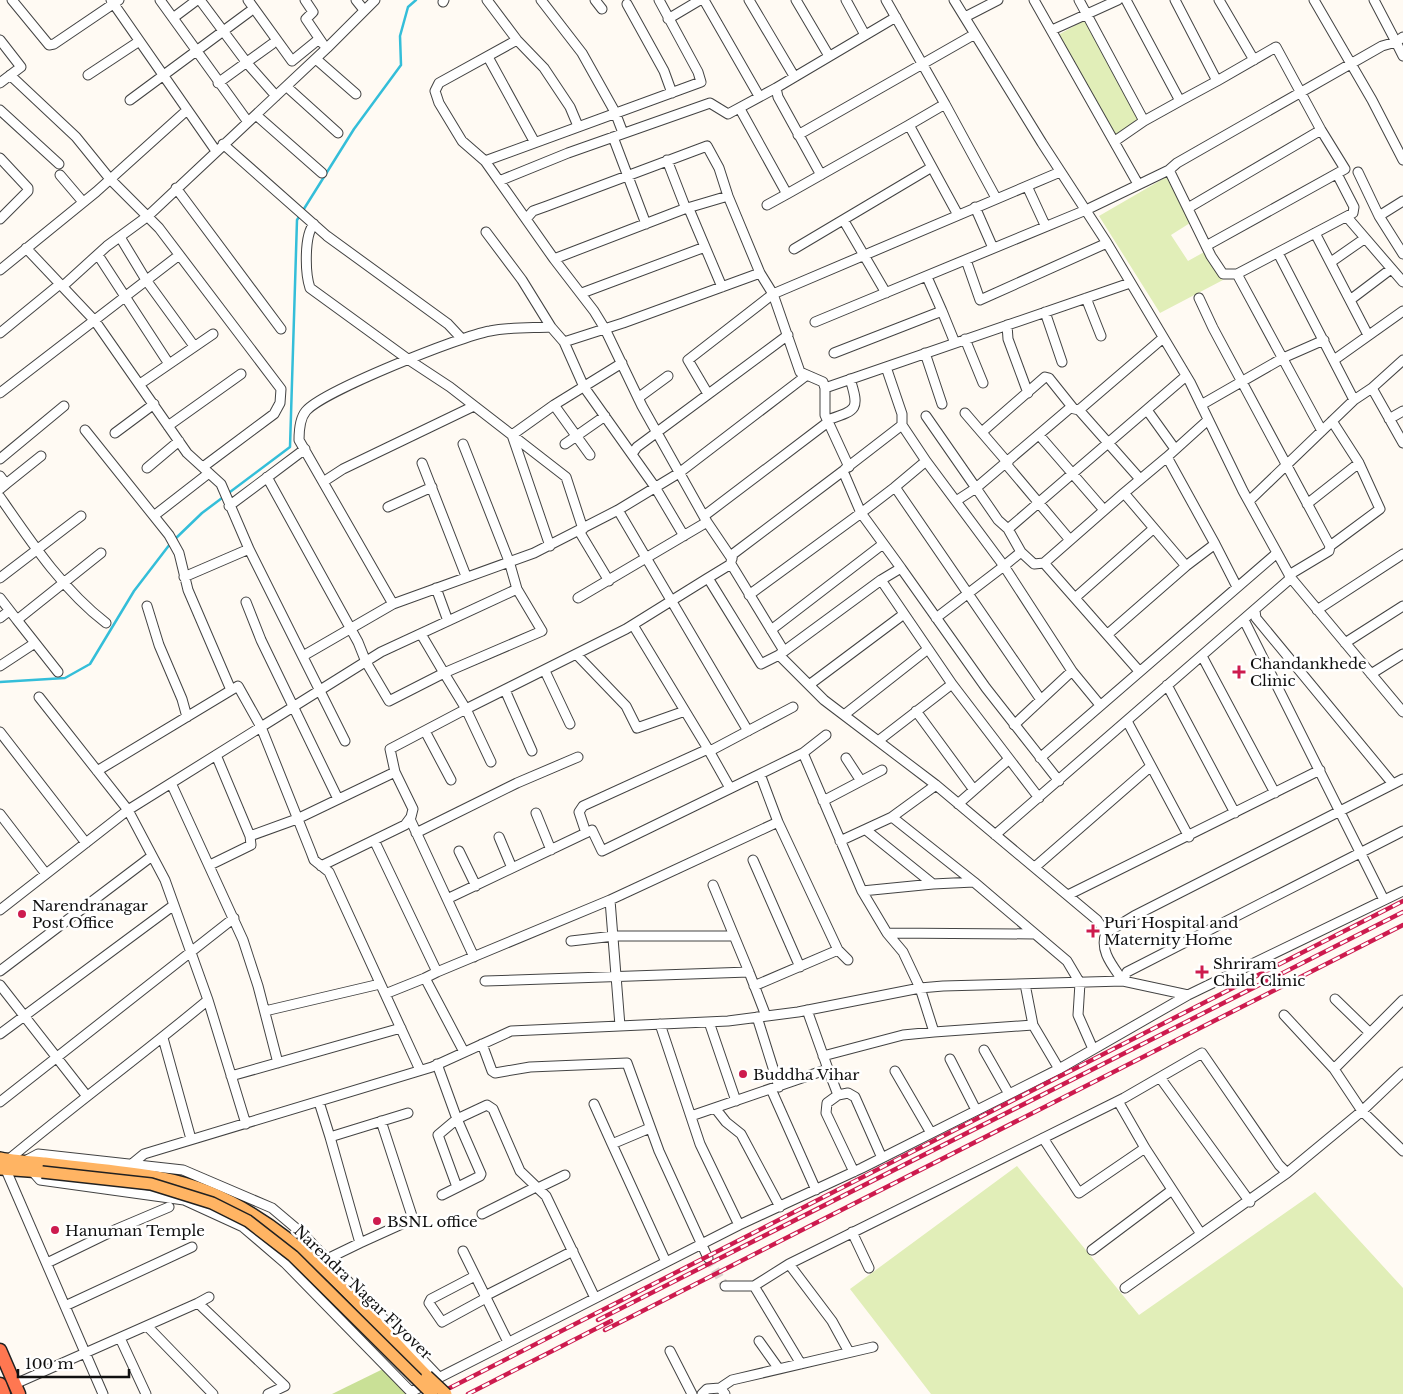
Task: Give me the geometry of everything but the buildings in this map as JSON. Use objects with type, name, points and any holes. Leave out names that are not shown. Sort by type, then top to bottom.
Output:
[{"type":"highway","points":[[0,1350],[17,1389]]},
{"type":"main road","name":"Narendra Nagar Flyover","points":[[3,1164],[25,1161],[38,1169],[151,1184],[212,1203],[248,1221],[292,1256],[432,1394]]},
{"type":"main road","points":[[3,1164],[38,1169]]},
{"type":"main road","name":"Narendra Nagar Flyover","points":[[38,1169],[162,1178],[213,1193],[250,1212],[286,1236],[312,1259],[446,1394]]},
{"type":"main road","points":[[2,1389],[17,1389]]},
{"type":"street","points":[[12,0],[49,45],[54,44],[114,1],[138,42],[216,151]]},
{"type":"street","points":[[160,0],[218,83],[248,122]]},
{"type":"street","points":[[173,18],[199,0],[247,63],[276,96]]},
{"type":"street","points":[[248,0],[292,61],[319,40]]},
{"type":"street","points":[[305,0],[313,12],[306,19],[319,40],[327,48]]},
{"type":"street","points":[[356,0],[364,10]]},
{"type":"street","points":[[0,333],[147,216],[316,59],[375,0]]},
{"type":"street","points":[[487,0],[517,40],[544,68],[570,107],[578,126]]},
{"type":"street","points":[[541,0],[574,40],[615,112],[623,133]]},
{"type":"street","points":[[595,0],[602,9]]},
{"type":"street","points":[[485,161],[534,141],[700,82],[698,72],[659,0]]},
{"type":"street","points":[[749,0],[794,76]]},
{"type":"street","points":[[796,0],[829,56]]},
{"type":"street","points":[[846,0],[865,35]]},
{"type":"street","points":[[886,0],[996,198]]},
{"type":"street","points":[[954,0],[1060,172],[1107,243],[1186,376],[1290,577],[1402,710]]},
{"type":"street","points":[[965,17],[998,0]]},
{"type":"street","points":[[1034,0],[1138,184]]},
{"type":"street","points":[[1079,0],[1144,121]]},
{"type":"street","points":[[1052,30],[1118,0]]},
{"type":"street","points":[[1126,0],[1180,101]]},
{"type":"street","points":[[1175,0],[1218,81]]},
{"type":"street","points":[[1219,0],[1254,60]]},
{"type":"street","points":[[1314,0],[1403,160]]},
{"type":"street","points":[[1374,0],[1399,39],[1403,56]]},
{"type":"street","points":[[668,19],[698,1],[759,96]]},
{"type":"street","points":[[627,4],[664,70],[672,93]]},
{"type":"street","points":[[130,100],[249,12]]},
{"type":"street","points":[[499,181],[532,166],[710,103],[728,114],[740,109],[759,96],[776,88],[896,17]]},
{"type":"street","points":[[798,135],[975,34]]},
{"type":"street","points":[[815,322],[855,304],[927,277],[1045,225],[1086,210],[1169,170],[1176,163],[1382,46],[1399,39]]},
{"type":"street","points":[[0,40],[20,67],[0,83]]},
{"type":"street","points":[[517,40],[439,83],[435,91],[438,103],[458,135],[485,161],[527,218],[554,260],[582,293],[606,329],[638,398],[657,433],[749,595],[771,630],[782,653],[809,685],[844,715],[936,785],[1068,894],[1097,920],[1106,933]]},
{"type":"street","points":[[88,75],[138,42]]},
{"type":"street","points":[[218,83],[272,44]]},
{"type":"street","points":[[1114,141],[1144,121],[1276,47],[1321,130],[1345,167],[1343,172],[1206,246]]},
{"type":"street","points":[[488,57],[534,141]]},
{"type":"street","points":[[316,59],[356,94]]},
{"type":"street","points":[[10,75],[76,137],[110,180],[159,228],[178,256],[188,264],[229,323],[280,389],[280,403],[274,414],[155,515]]},
{"type":"street","points":[[286,87],[338,133]]},
{"type":"street","points":[[776,88],[775,92],[821,175]]},
{"type":"street","points":[[767,205],[945,104]]},
{"type":"street","points":[[740,109],[787,194]]},
{"type":"street","points":[[0,110],[58,164]]},
{"type":"street","points":[[0,270],[110,180],[186,111]]},
{"type":"street","points":[[256,115],[322,173]]},
{"type":"street","points":[[909,125],[958,215]]},
{"type":"street","points":[[1188,208],[1321,130]]},
{"type":"street","points":[[613,137],[646,224]]},
{"type":"street","points":[[223,144],[327,236],[448,324],[462,339]]},
{"type":"street","points":[[527,218],[533,212],[707,146],[719,168],[728,196],[760,273],[773,294],[800,372],[823,382],[828,421],[861,513],[1014,725],[1059,781]]},
{"type":"street","points":[[0,158],[28,188],[28,191],[2,213]]},
{"type":"street","points":[[667,160],[722,287]]},
{"type":"street","points":[[794,250],[932,166]]},
{"type":"street","points":[[1169,170],[1206,246],[1223,274],[1237,274],[1347,217],[1354,211],[1354,207],[1337,174]]},
{"type":"street","points":[[708,394],[688,360],[773,294],[1060,172]]},
{"type":"street","points":[[1358,172],[1378,216],[1403,254]]},
{"type":"street","points":[[60,175],[83,202]]},
{"type":"street","points":[[1027,186],[1045,225]]},
{"type":"street","points":[[176,188],[281,329]]},
{"type":"street","points":[[554,260],[646,224],[728,196]]},
{"type":"street","points":[[1378,216],[1403,201]]},
{"type":"street","points":[[975,208],[993,248]]},
{"type":"street","points":[[1347,217],[1403,282]]},
{"type":"street","points":[[844,221],[886,293]]},
{"type":"street","points":[[314,224],[309,230],[307,242],[307,280],[310,288],[408,360],[450,387],[566,477],[581,530],[609,581]]},
{"type":"street","points":[[486,232],[522,280],[551,327],[564,342],[584,386],[656,487],[684,536]]},
{"type":"street","points":[[1315,233],[1368,335]]},
{"type":"street","points":[[120,237],[146,280],[194,346]]},
{"type":"street","points":[[1331,262],[1364,239]]},
{"type":"street","points":[[966,260],[980,300],[1107,243]]},
{"type":"street","points":[[582,293],[705,247]]},
{"type":"street","points":[[26,248],[95,321],[179,441],[221,484],[249,549],[319,691],[346,741]]},
{"type":"street","points":[[1278,253],[1354,400]]},
{"type":"street","points":[[98,255],[169,364]]},
{"type":"street","points":[[0,393],[126,298],[178,256]]},
{"type":"street","points":[[1350,300],[1391,269]]},
{"type":"street","points":[[564,342],[606,329],[760,273]]},
{"type":"street","points":[[1237,274],[1322,431]]},
{"type":"street","points":[[927,277],[956,343]]},
{"type":"street","points":[[824,388],[1130,283]]},
{"type":"street","points":[[1086,298],[1101,336]]},
{"type":"street","points":[[1199,298],[1241,381],[1330,546]]},
{"type":"street","points":[[834,352],[942,311]]},
{"type":"street","points":[[1334,360],[1403,311]]},
{"type":"street","points":[[1045,312],[1062,362]]},
{"type":"street","points":[[1006,325],[1008,339],[1028,393]]},
{"type":"street","points":[[393,604],[299,440],[303,416],[314,403],[408,360],[462,339],[490,331],[551,327]]},
{"type":"street","points":[[140,384],[213,334]]},
{"type":"street","points":[[632,454],[637,446],[788,335]]},
{"type":"street","points":[[956,501],[976,488],[1007,463],[1070,408],[1076,409],[1163,338]]},
{"type":"street","points":[[965,339],[983,383]]},
{"type":"street","points":[[1201,405],[1283,358],[1324,340]]},
{"type":"street","points":[[925,353],[942,404]]},
{"type":"street","points":[[1249,501],[1354,400],[1372,388],[1403,360]]},
{"type":"street","points":[[512,435],[554,405],[622,363]]},
{"type":"street","points":[[886,366],[902,414],[902,425],[926,461],[1004,566],[1072,671],[1100,705]]},
{"type":"street","points":[[168,426],[242,374]]},
{"type":"street","points":[[303,656],[393,604],[550,546],[618,510],[679,473],[807,375]]},
{"type":"street","points":[[638,398],[668,376]]},
{"type":"street","points":[[1008,529],[1186,376]]},
{"type":"street","points":[[982,432],[1045,377],[1048,378],[1140,479]]},
{"type":"street","points":[[578,598],[684,536],[828,421],[854,409],[857,404],[850,379]]},
{"type":"street","points":[[1372,388],[1403,443]]},
{"type":"street","points":[[115,433],[154,404]]},
{"type":"street","points":[[554,405],[590,455]]},
{"type":"street","points":[[0,459],[41,423],[64,406]]},
{"type":"street","points":[[323,482],[343,469],[474,406]]},
{"type":"street","points":[[1147,410],[1175,450]]},
{"type":"street","points":[[1389,419],[1403,411]]},
{"type":"street","points":[[965,413],[1070,540]]},
{"type":"street","points":[[565,444],[605,416]]},
{"type":"street","points":[[926,416],[998,520],[1008,529],[1021,552],[1034,564],[1044,563],[1168,457],[1208,420]]},
{"type":"street","points":[[995,835],[1255,611],[1290,577],[1329,551],[1330,546],[1380,509],[1359,463],[1332,421]]},
{"type":"street","points":[[321,866],[405,825],[410,819],[413,809],[395,772],[390,750],[466,709],[577,655],[633,624],[708,578],[731,562],[732,554],[902,425]]},
{"type":"street","points":[[85,430],[170,535],[179,553],[184,577],[231,690]]},
{"type":"street","points":[[512,435],[550,546]]},
{"type":"street","points":[[1039,435],[1104,510]]},
{"type":"street","points":[[146,468],[179,441]]},
{"type":"street","points":[[267,477],[351,628],[366,662],[389,701],[444,673],[542,631],[517,589],[509,561],[463,444]]},
{"type":"street","points":[[228,504],[305,449]]},
{"type":"street","points":[[0,476],[3,487],[42,456]]},
{"type":"street","points":[[1168,457],[1237,587]]},
{"type":"street","points":[[749,595],[861,513],[926,461]]},
{"type":"street","points":[[422,463],[466,576]]},
{"type":"street","points":[[1308,504],[1359,463]]},
{"type":"street","points":[[388,507],[432,487]]},
{"type":"street","points":[[895,487],[969,592],[1041,700]]},
{"type":"street","points":[[1124,493],[1186,566]]},
{"type":"street","points":[[0,497],[37,550],[92,612],[106,623]]},
{"type":"street","points":[[618,510],[670,602],[748,731]]},
{"type":"street","points":[[0,578],[81,516]]},
{"type":"street","points":[[1076,597],[1153,529]]},
{"type":"street","points":[[771,630],[883,544]]},
{"type":"street","points":[[1108,634],[1186,566],[1215,544]]},
{"type":"street","points":[[184,577],[249,549]]},
{"type":"street","points":[[936,618],[1021,552]]},
{"type":"street","points":[[1040,758],[1277,553]]},
{"type":"street","points":[[17,620],[64,581],[101,554]]},
{"type":"street","points":[[1317,610],[1403,554]]},
{"type":"street","points":[[1044,563],[1076,597],[1139,671]]},
{"type":"street","points":[[708,578],[761,664],[782,653],[881,580],[901,568]]},
{"type":"street","points":[[881,580],[952,684],[1008,760],[1039,798]]},
{"type":"street","points":[[436,588],[448,621]]},
{"type":"street","points":[[1,906],[46,874],[128,810],[294,706],[366,662],[517,589]]},
{"type":"street","points":[[0,598],[58,672]]},
{"type":"street","points":[[246,602],[261,640],[338,799]]},
{"type":"street","points":[[148,606],[159,645],[182,699],[187,717]]},
{"type":"street","points":[[1345,643],[1403,606]]},
{"type":"street","points":[[0,618],[10,611]]},
{"type":"street","points":[[1255,611],[1256,618],[1393,784]]},
{"type":"street","points":[[809,685],[904,614]]},
{"type":"street","points":[[1244,620],[1384,900]]},
{"type":"street","points":[[633,624],[730,788]]},
{"type":"street","points":[[421,634],[466,709],[491,762]]},
{"type":"street","points":[[0,666],[35,643]]},
{"type":"street","points":[[844,715],[928,649]]},
{"type":"street","points":[[1371,674],[1403,654]]},
{"type":"street","points":[[577,655],[626,706],[637,728],[685,711]]},
{"type":"street","points":[[1202,656],[1274,793]]},
{"type":"street","points":[[545,671],[570,724]]},
{"type":"street","points":[[1014,725],[1072,671]]},
{"type":"street","points":[[878,741],[952,684]]},
{"type":"street","points":[[1167,685],[1235,813]]},
{"type":"street","points":[[97,771],[238,686],[260,727],[314,860],[329,872],[420,1070]]},
{"type":"street","points":[[505,690],[532,751]]},
{"type":"street","points":[[39,697],[128,810],[165,880],[208,1000],[246,1124]]},
{"type":"street","points":[[586,833],[579,812],[583,806],[709,750],[793,707]]},
{"type":"street","points":[[916,711],[974,790]]},
{"type":"street","points":[[1127,720],[1189,837]]},
{"type":"street","points":[[425,731],[451,780]]},
{"type":"street","points":[[0,732],[86,842]]},
{"type":"street","points":[[447,899],[592,830],[602,851],[803,753],[826,735]]},
{"type":"street","points":[[803,753],[862,891],[886,933],[903,952],[920,988],[934,1032]]},
{"type":"street","points":[[210,865],[251,845],[250,836],[216,755]]},
{"type":"street","points":[[416,833],[517,783],[578,757]]},
{"type":"street","points":[[846,758],[861,781]]},
{"type":"street","points":[[958,804],[1008,760]]},
{"type":"street","points":[[1035,867],[1151,766]]},
{"type":"street","points":[[823,801],[882,770]]},
{"type":"street","points":[[1068,894],[1189,837],[1320,770]]},
{"type":"street","points":[[250,836],[297,819],[395,772]]},
{"type":"street","points":[[760,774],[778,822],[838,950],[848,960]]},
{"type":"street","points":[[1123,982],[1106,954],[1102,942],[1106,933],[1134,916],[1403,779]]},
{"type":"street","points":[[171,783],[243,940],[265,1011],[278,1063]]},
{"type":"street","points":[[840,840],[892,817],[936,785]]},
{"type":"street","points":[[536,813],[551,850]]},
{"type":"street","points":[[0,814],[46,874]]},
{"type":"street","points":[[892,817],[974,882],[1067,961],[1080,983],[1078,1015],[1093,1049]]},
{"type":"street","points":[[410,819],[474,957]]},
{"type":"street","points":[[385,994],[610,900],[778,822]]},
{"type":"street","points":[[866,830],[933,884]]},
{"type":"street","points":[[1123,982],[1127,972],[1403,832]]},
{"type":"street","points":[[499,836],[512,868]]},
{"type":"street","points":[[374,840],[437,972]]},
{"type":"street","points":[[459,851],[476,886]]},
{"type":"street","points":[[0,971],[152,856]]},
{"type":"street","points":[[753,860],[800,967]]},
{"type":"street","points":[[862,891],[974,882]]},
{"type":"street","points":[[713,884],[754,986],[762,1017],[775,1088],[816,1190]]},
{"type":"street","points":[[38,1169],[40,1180],[184,1200],[243,1227],[285,1263],[411,1392],[739,1225],[931,1134],[1059,1069],[1188,995],[1403,891]]},
{"type":"street","points":[[610,900],[620,1026]]},
{"type":"street","points":[[0,1034],[23,1015],[174,905]]},
{"type":"street","points":[[0,1102],[56,1056],[234,918]]},
{"type":"street","points":[[886,933],[1035,934]]},
{"type":"street","points":[[571,941],[614,936],[734,936]]},
{"type":"street","points":[[754,986],[838,950]]},
{"type":"street","points":[[485,981],[749,972]]},
{"type":"street","points":[[425,978],[464,1052]]},
{"type":"street","points":[[133,1163],[144,1154],[420,1070],[511,1031],[709,1022],[762,1017],[920,988],[1123,982],[1188,995]]},
{"type":"street","points":[[265,1011],[380,984]]},
{"type":"street","points":[[1025,984],[1033,1025],[1059,1069]]},
{"type":"street","points":[[0,985],[86,1095]]},
{"type":"street","points":[[1335,999],[1369,1032]]},
{"type":"street","points":[[103,1394],[3,1164],[86,1095],[163,1038],[208,1000]]},
{"type":"street","points":[[1334,1069],[1403,1000]]},
{"type":"street","points":[[806,1010],[838,1095]]},
{"type":"street","points":[[1284,1015],[1334,1069],[1362,1111],[1403,1151]]},
{"type":"street","points":[[709,1022],[736,1100]]},
{"type":"street","points":[[660,1024],[700,1144],[739,1225]]},
{"type":"street","points":[[823,1056],[903,1035],[1033,1025]]},
{"type":"street","points":[[231,1076],[401,1028]]},
{"type":"street","points":[[163,1038],[191,1139]]},
{"type":"street","points":[[482,1044],[492,1071],[495,1073],[530,1067],[626,1063],[650,1128],[700,1246],[708,1258]]},
{"type":"street","points":[[984,1050],[1009,1094]]},
{"type":"street","points":[[725,1286],[754,1286],[789,1264],[1118,1101],[1161,1079],[1202,1054],[1279,1165],[1287,1173]]},
{"type":"street","points":[[950,1059],[976,1110]]},
{"type":"street","points":[[437,1064],[457,1119],[481,1174],[442,1195]]},
{"type":"street","points":[[691,1116],[828,1069]]},
{"type":"street","points":[[895,1071],[931,1134]]},
{"type":"street","points":[[1125,1288],[1250,1202],[1362,1111],[1403,1072]]},
{"type":"street","points":[[1161,1079],[1250,1202]]},
{"type":"street","points":[[854,1172],[826,1113],[828,1103],[838,1095],[848,1092],[855,1097],[882,1158]]},
{"type":"street","points":[[1118,1101],[1145,1148],[1201,1234]]},
{"type":"street","points":[[319,1102],[360,1243]]},
{"type":"street","points":[[594,1104],[666,1262]]},
{"type":"street","points":[[457,1187],[438,1135],[457,1119],[490,1106],[520,1171],[546,1196],[595,1298]]},
{"type":"street","points":[[715,1108],[726,1122],[741,1134],[780,1207]]},
{"type":"street","points":[[330,1137],[408,1113]]},
{"type":"street","points":[[327,1259],[413,1219],[382,1121]]},
{"type":"street","points":[[612,1144],[650,1128]]},
{"type":"street","points":[[1043,1138],[1078,1193],[1145,1148]]},
{"type":"street","points":[[25,1161],[38,1154],[183,1170],[272,1208],[304,1235],[439,1377]]},
{"type":"street","points":[[482,1214],[565,1175]]},
{"type":"street","points":[[1092,1250],[1172,1190]]},
{"type":"street","points":[[47,1263],[117,1229],[169,1207]]},
{"type":"street","points":[[852,1232],[869,1268]]},
{"type":"street","points":[[65,1306],[192,1247]]},
{"type":"street","points":[[463,1251],[508,1342]]},
{"type":"street","points":[[475,1276],[431,1299],[429,1303],[442,1322],[573,1251]]},
{"type":"street","points":[[789,1264],[832,1321],[849,1352]]},
{"type":"street","points":[[754,1286],[801,1364]]},
{"type":"street","points":[[17,1389],[86,1353],[209,1298]]},
{"type":"street","points":[[198,1304],[284,1386],[268,1394]]},
{"type":"street","points":[[147,1326],[212,1394]]},
{"type":"street","points":[[120,1338],[146,1394]]},
{"type":"street","points":[[759,1341],[780,1369]]},
{"type":"street","points":[[702,1394],[707,1389],[723,1391],[732,1380],[873,1347]]},
{"type":"street","points":[[670,1351],[692,1394]]},
{"type":"green space","points":[[1085,20],[1139,121],[1116,137],[1058,35]]},
{"type":"green space","points":[[1168,176],[1190,223],[1171,235],[1188,261],[1206,251],[1223,280],[1160,313],[1099,216]]},
{"type":"green space","points":[[1017,1166],[1139,1315],[1315,1192],[1403,1288],[1403,1394],[931,1394],[850,1289]]},
{"type":"green space","points":[[383,1369],[410,1394],[332,1394]]},
{"type":"waterway","points":[[174,540],[202,513],[290,447],[297,220],[354,129],[401,65],[400,36],[408,7],[416,0]]},
{"type":"waterway","points":[[0,682],[65,678],[90,664],[134,591],[170,544]]},
{"type":"tunnel","points":[[708,1258],[725,1286]]},
{"type":"railway","points":[[438,1394],[1403,901]]},
{"type":"railway","points":[[598,1320],[1403,912]]},
{"type":"railway","points":[[605,1330],[1403,925]]},
{"type":"railway","points":[[468,1394],[611,1321]]},
{"type":"place","name":"Chandankhede Clinic","points":[[1239,672]]},
{"type":"place","name":"Narendranagar Post Office","points":[[22,914]]},
{"type":"place","name":"Puri Hospital and Maternity Home","points":[[1093,931]]},
{"type":"place","name":"Shriram Child Clinic","points":[[1202,972]]},
{"type":"place","name":"Buddha Vihar","points":[[743,1074]]},
{"type":"place","name":"BSNL office","points":[[377,1221]]},
{"type":"place","name":"Hanuman Temple","points":[[55,1230]]}]
